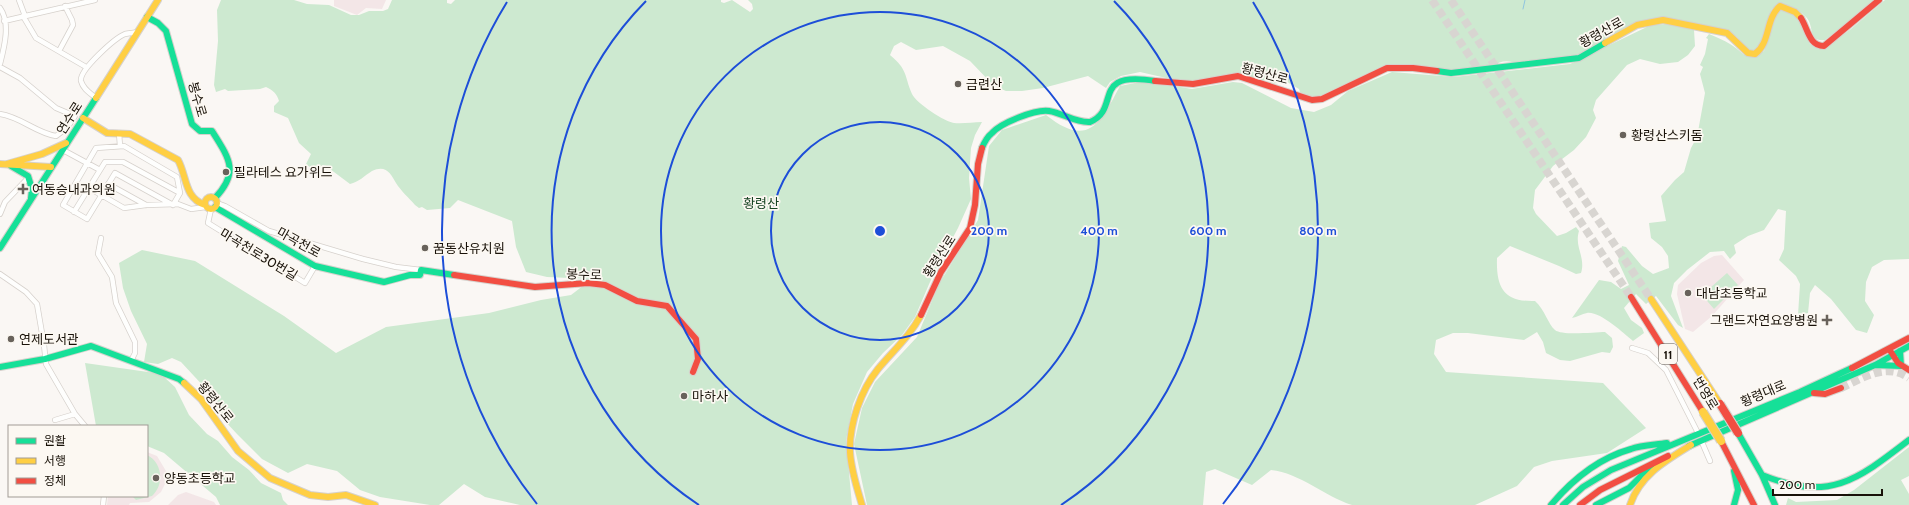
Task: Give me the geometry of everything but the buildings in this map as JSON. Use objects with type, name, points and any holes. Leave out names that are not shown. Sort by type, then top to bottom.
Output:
[{"type":"main road","name":"연수로","points":[[0,248],[158,0]]},
{"type":"main road","name":"황령산로","points":[[862,505],[850,444],[862,397],[873,376],[906,340],[916,325],[941,272],[967,234],[972,221],[981,151],[992,132],[1002,126],[1039,111],[1049,110],[1089,123],[1096,120],[1101,114],[1110,90],[1116,83],[1123,79],[1138,78],[1183,85],[1238,76],[1312,100],[1322,99],[1387,68],[1413,68],[1451,73],[1579,58],[1637,25],[1663,20],[1684,23],[1727,33],[1733,36],[1745,52],[1752,55],[1757,53],[1762,47],[1770,18],[1774,10],[1780,6],[1798,12],[1804,20],[1813,43],[1817,46],[1824,46],[1879,0]]},
{"type":"main road","name":"봉수로","points":[[147,17],[158,23],[166,31],[192,124],[200,131],[212,131],[229,158],[232,167],[230,176],[225,187],[211,204]]},
{"type":"main road","name":"마곡천로","points":[[83,118],[107,132],[130,134],[176,158],[180,162],[180,176],[196,201],[211,204],[315,266],[384,282],[410,275],[420,275],[421,270]]},
{"type":"main road","points":[[4,164],[42,154],[64,146]]},
{"type":"main road","points":[[4,164],[52,167]]},
{"type":"main road","points":[[4,164],[28,178],[32,189],[31,199]]},
{"type":"main road","name":"봉수로","points":[[421,270],[534,286],[588,284],[605,285],[637,301],[667,306],[696,339],[698,359],[693,372]]},
{"type":"main road","name":"번영로","points":[[1631,297],[1726,450],[1754,505]]},
{"type":"main road","name":"번영로","points":[[1651,299],[1738,433],[1762,475],[1775,505]]},
{"type":"main road","name":"황령대로","points":[[1564,505],[1594,480],[1632,460],[1678,441],[1699,437],[1814,392],[1875,365],[1909,338]]},
{"type":"main road","name":"황령산로","points":[[0,367],[45,359],[91,346],[132,361],[179,379],[189,387],[201,399],[238,451],[270,478],[310,495],[328,498],[346,495],[374,505]]},
{"type":"main road","name":"황령대로","points":[[1580,505],[1600,490],[1623,477],[1691,445],[1699,437],[1891,352],[1900,351],[1909,346]]},
{"type":"main road","points":[[1900,351],[1901,366]]},
{"type":"main road","points":[[1891,352],[1901,366]]},
{"type":"main road","points":[[1875,365],[1901,366],[1909,370]]},
{"type":"main road","points":[[1814,392],[1825,394],[1841,388]]},
{"type":"main road","points":[[1840,493],[1878,465],[1909,439]]},
{"type":"main road","points":[[1550,504],[1583,474],[1631,449],[1678,441]]},
{"type":"main road","points":[[1630,505],[1635,491],[1645,477],[1691,445]]},
{"type":"main road","points":[[1631,449],[1636,453],[1632,460]]},
{"type":"main road","points":[[1726,450],[1737,481],[1737,496],[1734,505]]},
{"type":"main road","points":[[1596,505],[1629,488],[1660,459]]},
{"type":"main road","points":[[1762,475],[1774,485],[1785,491]]},
{"type":"main road","points":[[1623,477],[1629,479],[1629,488]]},
{"type":"street","points":[[19,0],[24,16],[36,38],[86,67]]},
{"type":"street","points":[[4,21],[76,2],[95,0]]},
{"type":"street","points":[[59,51],[73,25],[65,6]]},
{"type":"street","points":[[0,8],[4,21],[6,39],[0,65],[20,78],[56,108],[75,116],[67,128],[56,136]]},
{"type":"street","points":[[96,98],[85,88],[81,81],[82,74],[86,67],[124,35],[138,32]]},
{"type":"street","points":[[0,114],[18,118],[45,134],[56,136],[64,146],[87,164],[100,170]]},
{"type":"street","points":[[119,133],[120,146]]},
{"type":"street","points":[[124,146],[180,176],[180,193],[173,205],[115,173],[87,219],[63,205],[96,148],[124,146]]},
{"type":"street","points":[[74,212],[105,162],[123,162],[180,193]]},
{"type":"street","points":[[0,214],[2,201],[28,178]]},
{"type":"street","points":[[108,184],[146,205]]},
{"type":"street","points":[[89,188],[124,208],[146,205],[183,205],[191,209],[211,204],[269,231],[363,259],[396,267],[421,270]]},
{"type":"street","name":"마곡천로30번길","points":[[211,204],[208,223],[305,283],[315,266]]},
{"type":"street","points":[[101,238],[98,254],[112,277],[116,303],[135,342],[135,352],[132,361]]},
{"type":"street","points":[[0,274],[26,292],[37,304],[46,364],[75,414],[84,425]]},
{"type":"street","points":[[1632,348],[1648,353],[1666,370],[1710,461]]},
{"type":"street","points":[[55,420],[75,414]]},
{"type":"shaded area","points":[[334,0],[386,0],[382,9],[366,8],[357,15],[334,6]]},
{"type":"shaded area","points":[[1722,255],[1744,280],[1712,316],[1693,332],[1685,329],[1677,294],[1678,285],[1701,263],[1714,256]]},
{"type":"shaded area","name":"양동초등학교","points":[[148,452],[157,456],[166,471],[165,484],[161,492],[149,502],[130,503],[129,505],[107,505],[108,497],[148,497]]},
{"type":"shaded area","points":[[186,492],[214,502],[216,505],[168,505],[178,495]]},
{"type":"green space","name":"황령산","points":[[221,0],[294,0],[307,4],[329,5],[351,15],[359,15],[369,11],[383,11],[388,9],[392,0],[447,0],[447,3],[451,4],[455,0],[721,0],[721,2],[724,3],[732,0],[750,12],[753,9],[752,4],[748,0],[1876,0],[1825,40],[1816,39],[1813,36],[1809,21],[1803,14],[1781,4],[1772,9],[1757,50],[1748,50],[1737,37],[1730,32],[1686,21],[1638,24],[1579,56],[1518,64],[1505,61],[1493,66],[1454,70],[1395,66],[1322,97],[1310,97],[1300,92],[1299,89],[1287,82],[1270,84],[1240,74],[1195,82],[1184,82],[1140,72],[1121,76],[1110,82],[1106,88],[1088,76],[1043,88],[1022,91],[1006,91],[994,86],[970,61],[943,46],[916,50],[901,42],[894,46],[890,55],[903,69],[912,94],[919,102],[931,112],[950,122],[982,122],[975,135],[971,148],[969,178],[971,199],[958,228],[933,275],[915,317],[902,335],[883,353],[867,372],[853,404],[846,440],[852,505],[520,505],[485,497],[464,484],[439,505],[430,505],[380,497],[360,490],[337,471],[307,464],[288,473],[262,459],[224,420],[207,390],[181,362],[172,358],[158,364],[144,362],[147,344],[131,311],[123,288],[119,263],[142,250],[195,261],[284,316],[336,353],[386,327],[489,313],[541,300],[571,295],[592,279],[547,277],[526,272],[516,247],[512,221],[458,200],[450,208],[427,210],[422,207],[419,208],[400,189],[390,173],[384,169],[372,171],[350,184],[326,166],[323,165],[315,171],[306,164],[311,154],[299,143],[288,118],[274,112],[274,106],[279,101],[273,91],[266,87],[260,89],[228,91],[225,89],[216,92],[214,85],[218,41],[217,10]]},
{"type":"green space","points":[[1885,0],[1909,0],[1909,259],[1884,260],[1872,267],[1866,282],[1865,301],[1874,315],[1867,333],[1856,330],[1831,299],[1815,285],[1810,293],[1808,313],[1798,315],[1800,284],[1796,276],[1779,260],[1784,249],[1786,211],[1778,209],[1764,230],[1748,236],[1734,245],[1736,253],[1730,259],[1724,251],[1710,252],[1687,270],[1674,283],[1671,296],[1683,328],[1678,325],[1656,296],[1646,304],[1636,294],[1624,308],[1631,320],[1642,328],[1644,333],[1633,341],[1611,323],[1598,315],[1587,313],[1572,318],[1599,280],[1611,282],[1621,289],[1629,285],[1618,261],[1622,246],[1626,247],[1642,266],[1653,274],[1669,268],[1668,256],[1662,247],[1651,238],[1649,223],[1666,221],[1661,196],[1684,172],[1691,148],[1697,137],[1705,93],[1700,74],[1703,67],[1700,65],[1705,54],[1708,39],[1706,38],[1709,34],[1728,43],[1746,55],[1758,55],[1764,51],[1776,10],[1784,8],[1797,14],[1810,44],[1825,48],[1851,29]]},
{"type":"green space","points":[[1667,24],[1694,30],[1695,46],[1688,55],[1678,62],[1660,64],[1640,59],[1627,65],[1596,100],[1593,110],[1596,118],[1586,137],[1574,150],[1553,166],[1535,190],[1533,208],[1536,214],[1557,236],[1576,227],[1579,231],[1578,242],[1582,262],[1581,273],[1576,274],[1510,246],[1497,258],[1498,278],[1500,285],[1509,296],[1524,301],[1535,301],[1555,330],[1559,332],[1605,332],[1612,338],[1613,347],[1610,353],[1602,352],[1570,361],[1560,360],[1546,353],[1543,342],[1537,332],[1524,340],[1468,333],[1453,333],[1436,340],[1434,354],[1446,372],[1603,383],[1646,428],[1607,453],[1552,461],[1534,467],[1517,486],[1475,505],[1352,505],[1292,475],[1282,472],[1271,470],[1252,485],[1215,469],[1206,472],[1203,505],[867,505],[854,444],[862,408],[875,382],[917,337],[939,284],[978,220],[989,146],[1002,130],[1046,115],[1061,125],[1073,130],[1083,131],[1092,127],[1099,120],[1106,111],[1120,86],[1145,81],[1192,89],[1233,82],[1242,83],[1291,108],[1314,112],[1331,105],[1348,91],[1392,72],[1454,77],[1570,64],[1651,25]]},
{"type":"green space","points":[[1727,273],[1738,285],[1714,309],[1702,295]]},
{"type":"green space","points":[[85,363],[155,373],[164,377],[175,387],[189,415],[207,434],[218,441],[232,457],[249,470],[261,483],[281,493],[283,500],[288,505],[220,505],[216,497],[164,453],[148,446],[148,425],[96,425]]},
{"type":"green space","points":[[1909,447],[1909,476],[1901,480],[1909,494],[1909,505],[1786,505],[1788,498],[1796,502],[1837,500],[1854,490]]},
{"type":"green space","points":[[148,456],[156,463],[160,474],[159,486],[152,496],[148,497]]},
{"type":"green space","points":[[133,497],[148,497],[136,500]]},
{"type":"waterway","points":[[1523,9],[1525,0]]},
{"type":"tunnel","points":[[1432,0],[1631,297]]},
{"type":"tunnel","points":[[1451,0],[1651,299]]},
{"type":"tunnel","points":[[1841,388],[1866,376],[1883,371],[1900,373],[1909,378]]},
{"type":"traffic: fast","points":[[147,17],[158,23],[166,31],[192,124],[200,131],[212,131],[227,157],[230,172],[223,189],[215,198]]},
{"type":"traffic: fast","points":[[1437,71],[1451,73],[1579,58],[1605,43]]},
{"type":"traffic: fast","points":[[982,148],[987,138],[996,129],[1027,114],[1049,111],[1079,121],[1090,122],[1099,116],[1104,109],[1110,92],[1114,86],[1122,81],[1135,79],[1155,81]]},
{"type":"traffic: fast","points":[[0,248],[96,98]]},
{"type":"traffic: fast","points":[[11,166],[28,176],[32,189],[31,198]]},
{"type":"traffic: fast","points":[[215,207],[315,266],[384,282],[410,275],[420,275],[421,270],[454,275]]},
{"type":"traffic: fast","points":[[0,367],[45,359],[91,346],[179,379],[184,383]]},
{"type":"traffic: fast","points":[[1689,446],[1875,365],[1909,346]]},
{"type":"traffic: fast","points":[[1875,365],[1901,366],[1900,351]]},
{"type":"traffic: fast","points":[[1563,505],[1583,487],[1611,470],[1800,392],[1852,368]]},
{"type":"traffic: fast","points":[[1738,433],[1762,475],[1775,505]]},
{"type":"traffic: fast","points":[[1762,475],[1785,483],[1806,487],[1824,487],[1841,483],[1873,467],[1909,440]]},
{"type":"traffic: fast","points":[[1551,505],[1577,479],[1597,464],[1608,458],[1635,448],[1667,443]]},
{"type":"traffic: fast","points":[[1596,505],[1629,488],[1651,466]]},
{"type":"traffic: fast","points":[[1734,471],[1738,490],[1734,505]]},
{"type":"traffic: slow","points":[[96,98],[158,0]]},
{"type":"traffic: slow","points":[[1605,43],[1637,25],[1663,20],[1727,33],[1748,53],[1755,54],[1764,43],[1772,17],[1780,6],[1795,12],[1801,18]]},
{"type":"traffic: slow","points":[[83,118],[107,133],[130,134],[178,160],[190,192],[198,202],[205,205]]},
{"type":"traffic: slow","points":[[7,164],[42,154],[66,143]]},
{"type":"traffic: slow","points":[[0,164],[51,167]]},
{"type":"traffic: slow","points":[[209,197],[213,197],[217,203],[213,209],[209,209],[205,205],[205,201],[209,197]]},
{"type":"traffic: slow","points":[[1651,299],[1720,404]]},
{"type":"traffic: slow","points":[[862,505],[856,486],[850,452],[850,441],[857,408],[872,377],[907,337],[921,315]]},
{"type":"traffic: slow","points":[[184,383],[201,399],[238,451],[270,478],[310,495],[328,497],[346,495],[375,505]]},
{"type":"traffic: slow","points":[[1703,412],[1721,441]]},
{"type":"traffic: slow","points":[[1630,505],[1634,494],[1640,485],[1654,470],[1691,445]]},
{"type":"traffic: jam","points":[[1801,18],[1812,40],[1815,43],[1824,46],[1879,0]]},
{"type":"traffic: jam","points":[[1155,81],[1193,84],[1238,76],[1312,100],[1322,99],[1387,68],[1413,68],[1437,71]]},
{"type":"traffic: jam","points":[[921,315],[941,272],[970,228],[975,205],[978,164],[982,148]]},
{"type":"traffic: jam","points":[[454,275],[535,287],[588,283],[605,285],[637,301],[667,306],[696,339],[698,359],[693,372]]},
{"type":"traffic: jam","points":[[1631,297],[1703,412]]},
{"type":"traffic: jam","points":[[1852,368],[1909,338]]},
{"type":"traffic: jam","points":[[1891,352],[1898,363],[1909,370]]},
{"type":"traffic: jam","points":[[1814,393],[1825,394],[1841,388]]},
{"type":"traffic: jam","points":[[1720,404],[1738,433]]},
{"type":"traffic: jam","points":[[1721,441],[1754,505]]},
{"type":"traffic: jam","points":[[1580,505],[1600,490],[1668,456]]},
{"type":"place","name":"금련산","points":[[958,84]]},
{"type":"place","name":"황령산스키돔","points":[[1623,135]]},
{"type":"place","name":"필라테스 요가위드","points":[[226,172]]},
{"type":"place","name":"여동승내과의원","points":[[23,189]]},
{"type":"place","name":"꿈동산유치원","points":[[425,248]]},
{"type":"place","name":"대남초등학교","points":[[1688,293]]},
{"type":"place","name":"그랜드자연요양병원","points":[[1827,320]]},
{"type":"place","name":"연제도서관","points":[[11,339]]},
{"type":"place","name":"마하사","points":[[684,396]]},
{"type":"place","name":"양동초등학교","points":[[156,478]]}]
